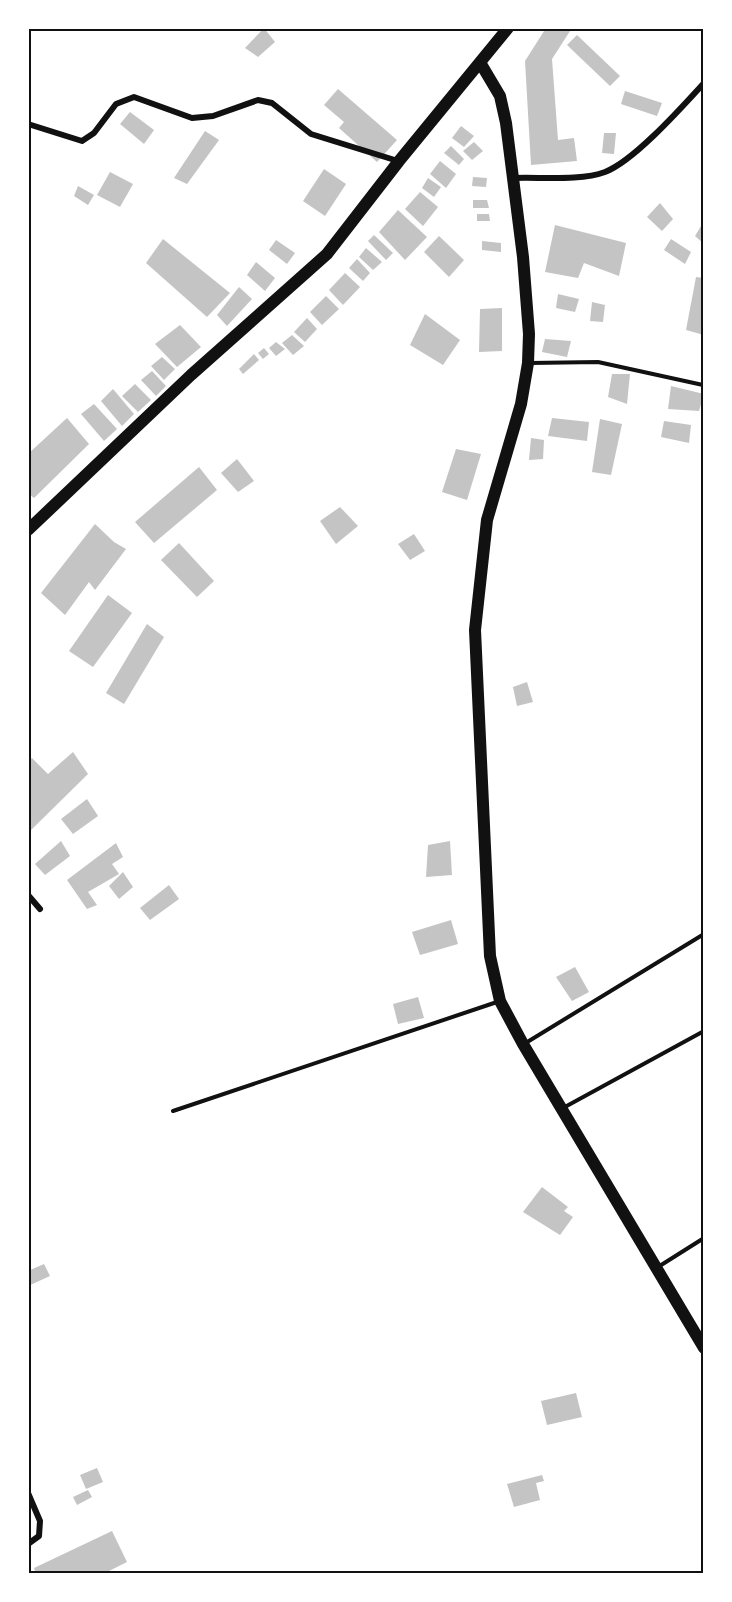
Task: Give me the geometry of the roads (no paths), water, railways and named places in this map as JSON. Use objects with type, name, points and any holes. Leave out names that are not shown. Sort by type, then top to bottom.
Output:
[{"type":"main road","points":[[28,530],[191,375],[327,255],[399,161],[481,64],[508,28]]},
{"type":"main road","points":[[481,64],[500,96],[514,178],[526,293],[528,363],[521,404],[487,520],[475,630],[490,956],[500,1001],[523,1044],[704,1348]]},
{"type":"street","points":[[514,178],[591,175],[618,165],[655,134],[704,83]]},
{"type":"street","points":[[28,124],[82,141],[94,133],[116,104],[134,97],[192,118],[213,116],[258,100],[272,103],[311,134],[399,161]]},
{"type":"street","points":[[28,895],[40,909]]},
{"type":"street","points":[[28,1493],[40,1521],[39,1536],[28,1545]]},
{"type":"lane","points":[[528,363],[598,362],[703,385]]},
{"type":"lane","points":[[523,1044],[704,934]]},
{"type":"lane","points":[[173,1111],[500,1001]]},
{"type":"lane","points":[[562,1108],[704,1031]]},
{"type":"lane","points":[[657,1268],[704,1238]]}]
